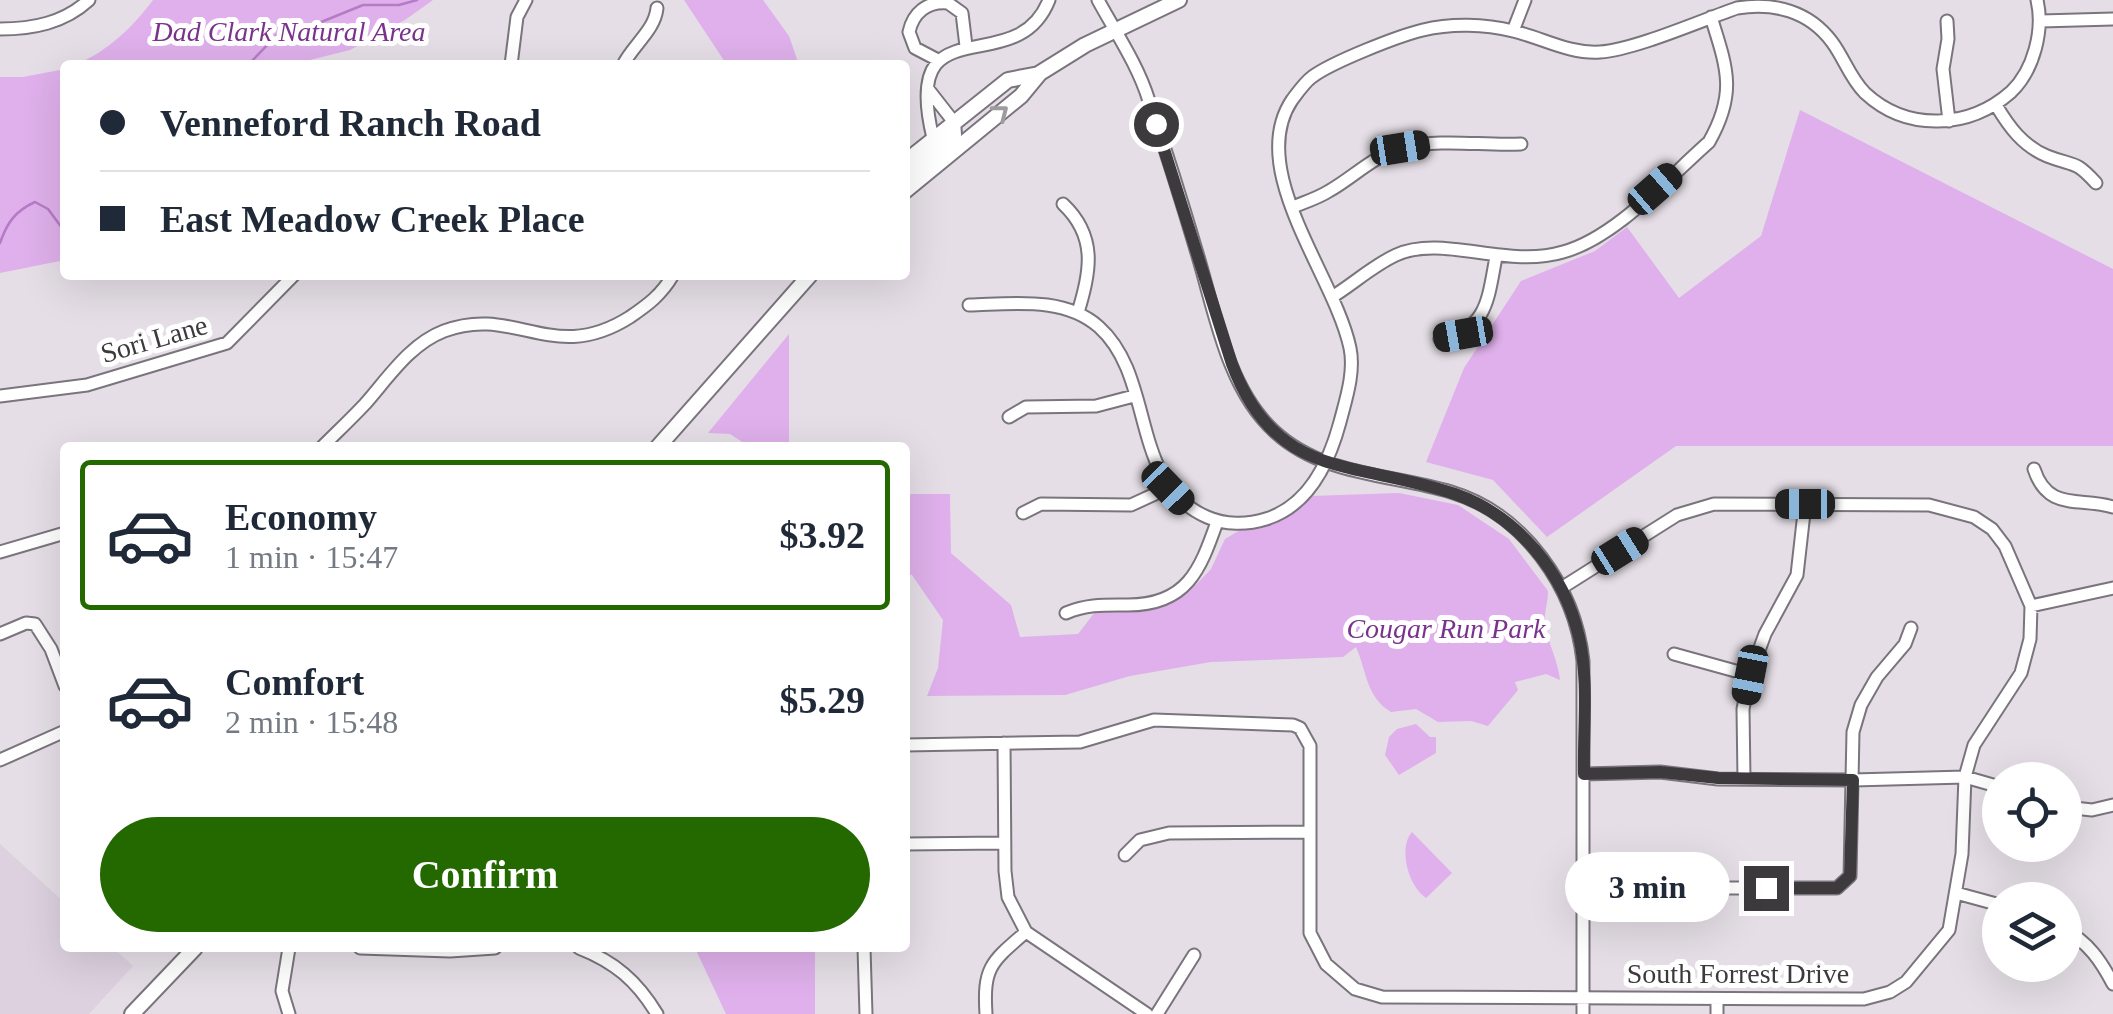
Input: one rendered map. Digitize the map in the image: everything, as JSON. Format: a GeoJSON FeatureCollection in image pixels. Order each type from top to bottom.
{"type":"FeatureCollection","features":[{"type":"Feature","properties":{"kind":"main road"},"geometry":{"type":"LineString","coordinates":[[910,187],[1021,96],[1040,74],[1115,30],[1180,0]]}},
{"type":"Feature","properties":{"kind":"main road"},"geometry":{"type":"LineString","coordinates":[[910,158],[1008,80],[1040,74]]}},
{"type":"Feature","properties":{"kind":"main road"},"geometry":{"type":"LineString","coordinates":[[910,173],[954,135],[953,121]]}},
{"type":"Feature","properties":{"kind":"main road"},"geometry":{"type":"LineString","coordinates":[[662,442],[806,280]]}},
{"type":"Feature","properties":{"kind":"main road"},"geometry":{"type":"LineString","coordinates":[[132,1014],[190,952]]}},
{"type":"Feature","properties":{"kind":"street"},"geometry":{"type":"LineString","coordinates":[[0,29],[34,28],[60,19],[89,0]]}},
{"type":"Feature","properties":{"kind":"street"},"geometry":{"type":"LineString","coordinates":[[512,60],[517,17],[526,0]]}},
{"type":"Feature","properties":{"kind":"street"},"geometry":{"type":"LineString","coordinates":[[933,138],[925,98],[928,76],[936,60],[954,48],[1020,35],[1043,16],[1050,0]]}},
{"type":"Feature","properties":{"kind":"street"},"geometry":{"type":"LineString","coordinates":[[1098,0],[1148,96],[1242,391],[1279,436],[1327,463],[1450,492],[1478,504],[1529,543],[1562,587],[1581,642],[1583,1014]]}},
{"type":"Feature","properties":{"kind":"street"},"geometry":{"type":"LineString","coordinates":[[1513,30],[1525,0]]}},
{"type":"Feature","properties":{"kind":"street"},"geometry":{"type":"LineString","coordinates":[[968,305],[1045,304],[1078,312],[1114,343],[1123,360],[1155,463],[1168,488],[1189,510],[1216,522],[1250,524],[1284,514],[1327,463],[1352,370],[1350,348],[1332,297],[1278,168],[1280,134],[1290,103],[1309,78],[1423,30],[1476,25],[1513,30],[1570,50],[1598,52],[1757,4],[1797,13],[1832,42],[1863,90],[1884,108],[1921,121],[1949,121],[1996,105],[2015,87],[2027,69],[2041,21],[2037,0]]}},
{"type":"Feature","properties":{"kind":"street"},"geometry":{"type":"LineString","coordinates":[[936,60],[915,48],[908,32],[916,14],[930,5],[948,3],[962,13],[966,46]]}},
{"type":"Feature","properties":{"kind":"street"},"geometry":{"type":"LineString","coordinates":[[626,60],[634,44],[654,21],[657,8]]}},
{"type":"Feature","properties":{"kind":"street"},"geometry":{"type":"LineString","coordinates":[[1332,297],[1398,254],[1448,248],[1496,257],[1549,256],[1599,236],[1708,142],[1726,108],[1726,66],[1710,17]]}},
{"type":"Feature","properties":{"kind":"street"},"geometry":{"type":"LineString","coordinates":[[2041,21],[2113,19]]}},
{"type":"Feature","properties":{"kind":"street"},"geometry":{"type":"LineString","coordinates":[[1947,21],[1942,69],[1949,121]]}},
{"type":"Feature","properties":{"kind":"street"},"geometry":{"type":"LineString","coordinates":[[928,89],[953,121]]}},
{"type":"Feature","properties":{"kind":"street"},"geometry":{"type":"LineString","coordinates":[[1996,105],[2010,128],[2027,145],[2046,156],[2079,165],[2096,184]]}},
{"type":"Feature","properties":{"kind":"street"},"geometry":{"type":"LineString","coordinates":[[1293,207],[1328,192],[1370,162],[1400,148],[1452,140],[1520,144]]}},
{"type":"Feature","properties":{"kind":"street"},"geometry":{"type":"LineString","coordinates":[[1063,204],[1080,220],[1089,254],[1078,312]]}},
{"type":"Feature","properties":{"kind":"street"},"geometry":{"type":"LineString","coordinates":[[1440,338],[1463,334],[1480,318],[1496,257]]}},
{"type":"Feature","properties":{"kind":"street","name":"Sori Lane"},"geometry":{"type":"LineString","coordinates":[[0,396],[87,385],[227,344],[289,280]]}},
{"type":"Feature","properties":{"kind":"street"},"geometry":{"type":"LineString","coordinates":[[327,442],[415,348],[440,332],[471,323],[508,326],[563,339],[606,332],[659,298],[670,280]]}},
{"type":"Feature","properties":{"kind":"street"},"geometry":{"type":"LineString","coordinates":[[1009,416],[1026,406],[1096,406],[1134,396]]}},
{"type":"Feature","properties":{"kind":"street"},"geometry":{"type":"LineString","coordinates":[[2034,469],[2040,485],[2057,498],[2113,507]]}},
{"type":"Feature","properties":{"kind":"street"},"geometry":{"type":"LineString","coordinates":[[1023,513],[1041,504],[1131,505],[1168,488]]}},
{"type":"Feature","properties":{"kind":"street","name":"South Forrest Drive"},"geometry":{"type":"LineString","coordinates":[[910,745],[1080,742],[1154,720],[1300,728],[1310,746],[1310,933],[1326,964],[1355,989],[1382,997],[1864,999],[1890,992],[1918,970],[1949,930],[1962,854],[1965,776],[1974,745],[2021,673],[2030,639],[2030,606],[2005,546],[1992,529],[1974,517],[1929,505],[1714,504],[1677,515],[1562,587]]}},
{"type":"Feature","properties":{"kind":"street"},"geometry":{"type":"LineString","coordinates":[[1744,778],[1743,708],[1750,675],[1765,634],[1797,574],[1805,504]]}},
{"type":"Feature","properties":{"kind":"street"},"geometry":{"type":"LineString","coordinates":[[1066,613],[1084,605],[1141,605],[1172,595],[1188,584],[1202,566],[1216,522]]}},
{"type":"Feature","properties":{"kind":"street"},"geometry":{"type":"LineString","coordinates":[[0,552],[60,534]]}},
{"type":"Feature","properties":{"kind":"street"},"geometry":{"type":"LineString","coordinates":[[2030,606],[2113,588]]}},
{"type":"Feature","properties":{"kind":"street"},"geometry":{"type":"LineString","coordinates":[[0,634],[26,623],[35,624],[60,673]]}},
{"type":"Feature","properties":{"kind":"street"},"geometry":{"type":"LineString","coordinates":[[1660,888],[1837,888],[1850,876],[1853,732],[1861,705],[1877,677],[1905,644],[1911,628]]}},
{"type":"Feature","properties":{"kind":"street"},"geometry":{"type":"LineString","coordinates":[[1674,654],[1750,675]]}},
{"type":"Feature","properties":{"kind":"street"},"geometry":{"type":"LineString","coordinates":[[0,760],[60,732]]}},
{"type":"Feature","properties":{"kind":"street"},"geometry":{"type":"LineString","coordinates":[[1004,743],[1002,843],[1008,897],[1026,932],[1146,1014]]}},
{"type":"Feature","properties":{"kind":"street"},"geometry":{"type":"LineString","coordinates":[[1584,774],[1660,772],[1853,780],[1965,776],[1982,781]]}},
{"type":"Feature","properties":{"kind":"street"},"geometry":{"type":"LineString","coordinates":[[2082,809],[2113,805]]}},
{"type":"Feature","properties":{"kind":"street"},"geometry":{"type":"LineString","coordinates":[[1125,856],[1140,840],[1169,833],[1310,832]]}},
{"type":"Feature","properties":{"kind":"street"},"geometry":{"type":"LineString","coordinates":[[910,844],[1002,843]]}},
{"type":"Feature","properties":{"kind":"street"},"geometry":{"type":"LineString","coordinates":[[1956,893],[1982,900]]}},
{"type":"Feature","properties":{"kind":"street"},"geometry":{"type":"LineString","coordinates":[[986,1014],[984,982],[998,956],[1026,932]]}},
{"type":"Feature","properties":{"kind":"street"},"geometry":{"type":"LineString","coordinates":[[2082,941],[2097,956],[2113,984]]}},
{"type":"Feature","properties":{"kind":"street"},"geometry":{"type":"LineString","coordinates":[[288,952],[282,991],[289,1014]]}},
{"type":"Feature","properties":{"kind":"street"},"geometry":{"type":"LineString","coordinates":[[588,952],[618,967],[634,981],[657,1014]]}},
{"type":"Feature","properties":{"kind":"street"},"geometry":{"type":"LineString","coordinates":[[864,952],[866,1014]]}},
{"type":"Feature","properties":{"kind":"street"},"geometry":{"type":"LineString","coordinates":[[1157,1014],[1194,954]]}},
{"type":"Feature","properties":{"kind":"street"},"geometry":{"type":"LineString","coordinates":[[1717,998],[1717,1014]]}},
{"type":"Feature","properties":{"kind":"shaded area"},"geometry":{"type":"Polygon","coordinates":[[[0,844],[60,898],[60,952],[117,952],[133,966],[89,1014],[0,1014],[0,844]]]}},
{"type":"Feature","properties":{"kind":"green space","name":"Dad Clark Natural Area"},"geometry":{"type":"Polygon","coordinates":[[[153,0],[433,0],[350,50],[310,60],[85,60],[137,20],[153,0]]]}},
{"type":"Feature","properties":{"kind":"green space"},"geometry":{"type":"Polygon","coordinates":[[[684,0],[763,0],[789,36],[797,60],[724,60],[684,0]]]}},
{"type":"Feature","properties":{"kind":"green space"},"geometry":{"type":"Polygon","coordinates":[[[60,70],[60,261],[0,273],[0,77],[60,70]]]}},
{"type":"Feature","properties":{"kind":"green space"},"geometry":{"type":"Polygon","coordinates":[[[1800,110],[2113,269],[2113,446],[1676,446],[1547,537],[1493,480],[1426,462],[1464,368],[1521,281],[1595,251],[1627,227],[1679,298],[1761,236],[1800,110]]]}},
{"type":"Feature","properties":{"kind":"green space"},"geometry":{"type":"Polygon","coordinates":[[[789,334],[789,442],[742,442],[730,434],[708,433],[789,334]]]}},
{"type":"Feature","properties":{"kind":"green space","name":"Cougar Run Park"},"geometry":{"type":"Polygon","coordinates":[[[1399,493],[1458,505],[1509,539],[1548,591],[1545,624],[1560,680],[1546,674],[1515,682],[1518,690],[1488,726],[1471,721],[1438,722],[1416,709],[1391,712],[1372,691],[1356,647],[1343,657],[1211,662],[1130,676],[1065,695],[927,696],[938,668],[943,620],[910,575],[910,494],[950,494],[951,553],[1011,605],[1020,637],[1078,634],[1095,612],[1145,611],[1187,594],[1211,569],[1225,539],[1250,524],[1284,513],[1311,496],[1399,493]]]}},
{"type":"Feature","properties":{"kind":"green space"},"geometry":{"type":"Polygon","coordinates":[[[1416,724],[1430,737],[1436,737],[1436,753],[1399,775],[1385,755],[1389,737],[1397,729],[1416,724]]]}},
{"type":"Feature","properties":{"kind":"green space"},"geometry":{"type":"Polygon","coordinates":[[[1412,832],[1452,873],[1426,898],[1414,885],[1407,866],[1406,847],[1412,832]]]}},
{"type":"Feature","properties":{"kind":"green space"},"geometry":{"type":"Polygon","coordinates":[[[697,952],[815,952],[815,1014],[726,1014],[697,952]]]}},
{"type":"Feature","properties":{"kind":"waterway"},"geometry":{"type":"LineString","coordinates":[[253,60],[277,35],[304,29],[363,5],[399,5],[417,0]]}},
{"type":"Feature","properties":{"kind":"waterway"},"geometry":{"type":"LineString","coordinates":[[0,243],[13,218],[35,202],[48,209],[60,225]]}},
{"type":"Feature","properties":{"kind":"route"},"geometry":{"type":"LineString","coordinates":[[1156,124],[1232,364],[1242,391],[1266,424],[1294,447],[1327,463],[1450,492],[1478,504],[1518,532],[1551,569],[1562,587],[1581,642],[1584,774],[1660,772],[1718,778],[1853,780],[1850,876],[1837,888],[1766,888]]}}]}
